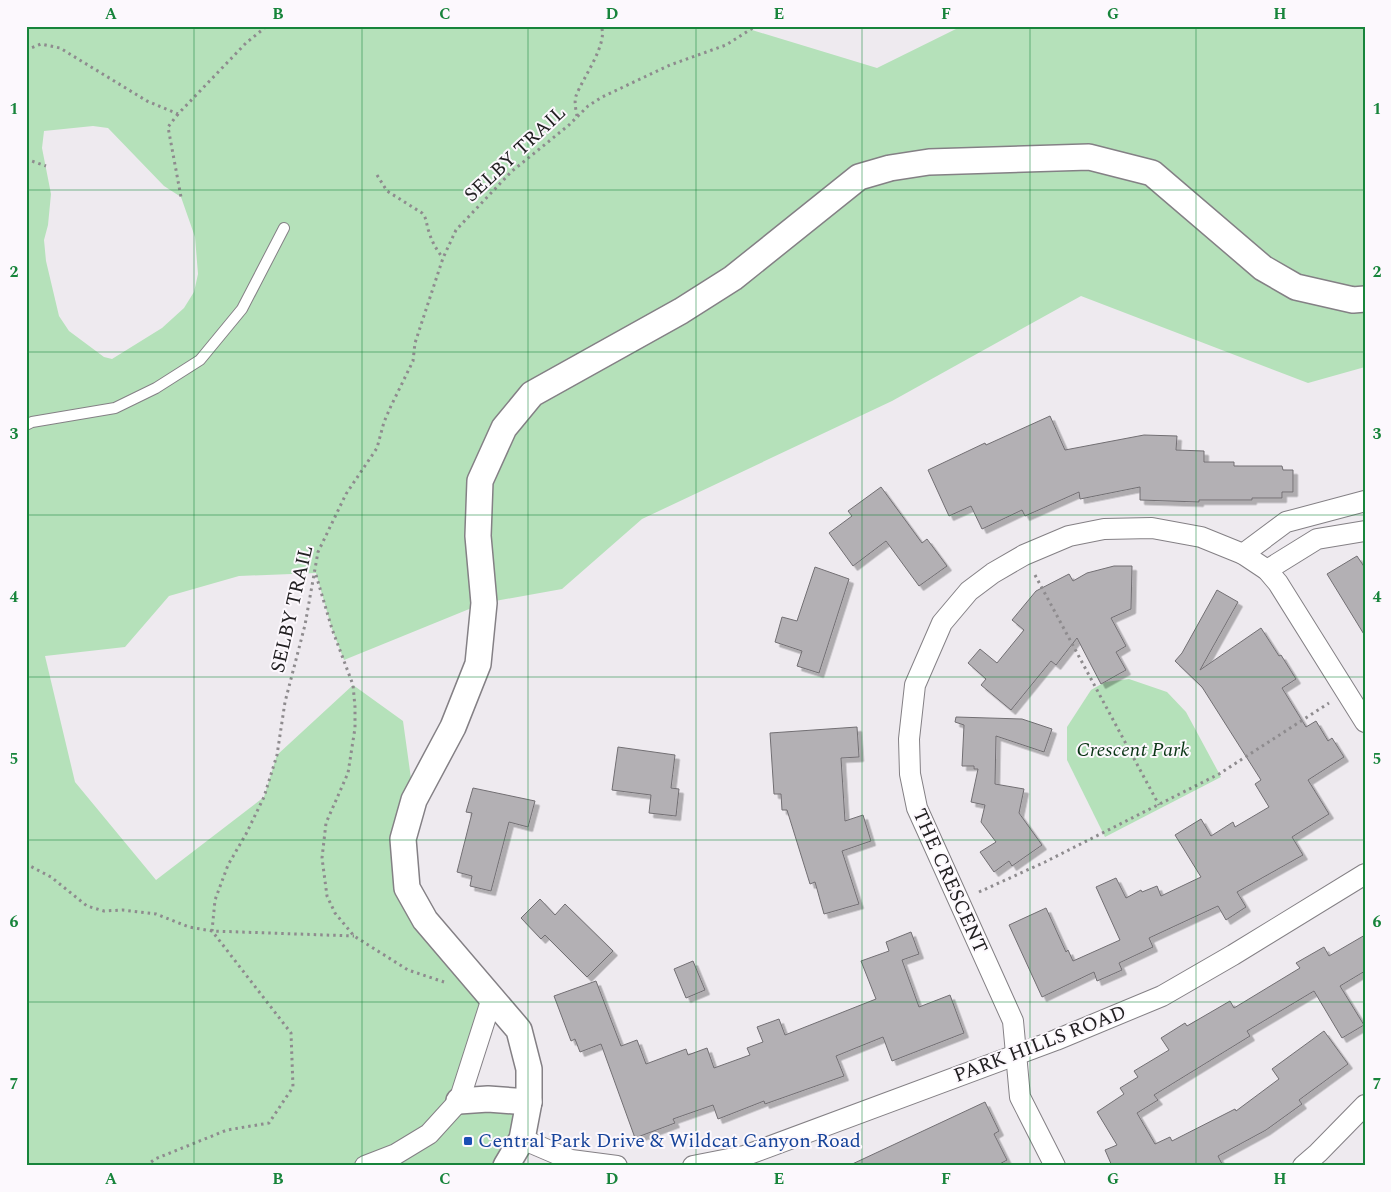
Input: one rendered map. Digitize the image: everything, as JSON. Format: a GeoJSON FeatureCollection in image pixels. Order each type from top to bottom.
{"type":"FeatureCollection","features":[{"type":"Feature","properties":{"kind":"street"},"geometry":{"type":"LineString","coordinates":[[506,1166],[522,1139],[529,1102],[529,1069],[520,1030],[425,920],[407,888],[403,840],[414,800],[453,727],[478,664],[484,603],[478,536],[480,480],[504,428],[532,394],[682,311],[733,278],[859,177],[890,168],[929,162],[1089,157],[1152,173],[1263,268],[1296,287],[1354,300],[1365,299]]}},
{"type":"Feature","properties":{"kind":"street"},"geometry":{"type":"LineString","coordinates":[[1243,554],[1286,522],[1365,501]]}},
{"type":"Feature","properties":{"kind":"street","name":"THE CRESCENT"},"geometry":{"type":"LineString","coordinates":[[1055,1166],[1020,1096],[1013,1021],[917,808],[910,774],[909,739],[915,686],[942,623],[968,591],[993,573],[1024,554],[1069,536],[1104,529],[1152,528],[1201,537],[1243,554],[1266,570],[1278,583],[1365,722]]}},
{"type":"Feature","properties":{"kind":"street"},"geometry":{"type":"LineString","coordinates":[[1266,570],[1317,539],[1365,530]]}},
{"type":"Feature","properties":{"kind":"street","name":"PARK HILLS ROAD"},"geometry":{"type":"LineString","coordinates":[[693,1166],[744,1156],[1056,1040],[1162,996],[1365,874]]}},
{"type":"Feature","properties":{"kind":"street"},"geometry":{"type":"LineString","coordinates":[[365,1166],[396,1154],[429,1134],[459,1101],[492,998]]}},
{"type":"Feature","properties":{"kind":"street"},"geometry":{"type":"LineString","coordinates":[[459,1101],[488,1099],[529,1102]]}},
{"type":"Feature","properties":{"kind":"street"},"geometry":{"type":"LineString","coordinates":[[1303,1166],[1365,1105]]}},
{"type":"Feature","properties":{"kind":"street"},"geometry":{"type":"LineString","coordinates":[[522,1139],[571,1160],[617,1166]]}},
{"type":"Feature","properties":{"kind":"lane"},"geometry":{"type":"LineString","coordinates":[[26,425],[115,408],[156,388],[200,360],[242,309],[284,228]]}},
{"type":"Feature","properties":{"kind":"path"},"geometry":{"type":"LineString","coordinates":[[181,197],[168,126],[246,43],[267,26]]}},
{"type":"Feature","properties":{"kind":"path"},"geometry":{"type":"LineString","coordinates":[[577,116],[575,98],[601,43],[603,31],[601,26]]}},
{"type":"Feature","properties":{"kind":"path","name":"SELBY TRAIL"},"geometry":{"type":"LineString","coordinates":[[212,931],[215,900],[228,865],[264,797],[277,755],[285,702],[305,624],[316,572],[318,552],[346,494],[377,448],[391,406],[413,361],[416,343],[443,258],[456,230],[512,172],[602,97],[670,65],[726,45],[756,26]]}},
{"type":"Feature","properties":{"kind":"path"},"geometry":{"type":"LineString","coordinates":[[26,50],[41,44],[60,48],[147,101],[178,114]]}},
{"type":"Feature","properties":{"kind":"path"},"geometry":{"type":"LineString","coordinates":[[26,159],[46,166]]}},
{"type":"Feature","properties":{"kind":"path"},"geometry":{"type":"LineString","coordinates":[[377,176],[387,191],[422,212],[426,217],[434,248],[443,258]]}},
{"type":"Feature","properties":{"kind":"path"},"geometry":{"type":"LineString","coordinates":[[1024,554],[1159,805]]}},
{"type":"Feature","properties":{"kind":"path"},"geometry":{"type":"LineString","coordinates":[[316,572],[332,629],[353,685],[355,728],[348,773],[326,823],[322,858],[327,896],[335,913],[354,936],[408,970],[446,983]]}},
{"type":"Feature","properties":{"kind":"path"},"geometry":{"type":"LineString","coordinates":[[958,902],[1045,862],[1219,774],[1346,692]]}},
{"type":"Feature","properties":{"kind":"path"},"geometry":{"type":"LineString","coordinates":[[26,863],[51,877],[87,906],[104,911],[123,910],[156,914],[189,927],[212,931],[354,936]]}},
{"type":"Feature","properties":{"kind":"path"},"geometry":{"type":"LineString","coordinates":[[146,1166],[155,1159],[227,1130],[269,1123],[292,1087],[291,1033],[212,931]]}},
{"type":"Feature","properties":{"kind":"green space"},"geometry":{"type":"Polygon","coordinates":[[[26,26],[751,26],[752,30],[877,68],[962,26],[1365,26],[1365,367],[1308,383],[1081,296],[892,401],[642,519],[562,589],[484,603],[344,660],[332,629],[316,573],[239,576],[169,596],[125,647],[45,656],[75,782],[156,880],[264,797],[277,755],[353,685],[403,721],[414,800],[407,888],[492,998],[459,1100],[529,1102],[506,1166],[26,1166],[26,26]],[[93,126],[44,131],[42,148],[51,194],[48,225],[44,240],[46,261],[59,316],[69,331],[104,357],[112,359],[162,328],[184,308],[194,292],[198,274],[195,237],[181,197],[164,186],[108,128],[93,126]]]}},
{"type":"Feature","properties":{"kind":"green space","name":"Crescent Park"},"geometry":{"type":"Polygon","coordinates":[[[1129,679],[1167,692],[1186,712],[1221,777],[1105,837],[1067,760],[1067,727],[1091,690],[1105,682],[1129,679]]]}},
{"type":"Feature","properties":{"kind":"building"},"geometry":{"type":"Polygon","coordinates":[[[1050,416],[1065,450],[1144,435],[1177,436],[1176,450],[1204,451],[1204,462],[1234,462],[1234,466],[1282,466],[1283,470],[1293,470],[1293,492],[1282,492],[1282,498],[1199,500],[1199,502],[1140,500],[1140,487],[1080,499],[1079,492],[1025,516],[1022,510],[982,529],[971,506],[949,516],[928,470],[985,443],[986,445],[1050,416]]]}},
{"type":"Feature","properties":{"kind":"building"},"geometry":{"type":"Polygon","coordinates":[[[881,487],[922,543],[927,539],[947,566],[919,586],[886,541],[853,566],[829,533],[852,516],[848,511],[881,487]]]}},
{"type":"Feature","properties":{"kind":"building"},"geometry":{"type":"Polygon","coordinates":[[[1357,556],[1365,568],[1365,636],[1327,574],[1357,556]]]}},
{"type":"Feature","properties":{"kind":"building"},"geometry":{"type":"Polygon","coordinates":[[[1114,566],[1132,566],[1131,609],[1111,618],[1126,646],[1116,652],[1126,670],[1101,684],[1077,638],[1056,665],[1051,661],[1011,710],[981,685],[986,679],[968,663],[980,649],[997,663],[1024,630],[1012,620],[1036,591],[1069,574],[1073,581],[1087,573],[1114,566]]]}},
{"type":"Feature","properties":{"kind":"building"},"geometry":{"type":"Polygon","coordinates":[[[815,567],[849,579],[819,673],[797,666],[802,651],[775,642],[782,617],[797,621],[815,567]]]}},
{"type":"Feature","properties":{"kind":"building"},"geometry":{"type":"Polygon","coordinates":[[[1217,590],[1238,602],[1200,670],[1261,628],[1296,679],[1282,688],[1306,727],[1316,721],[1328,741],[1332,738],[1344,757],[1308,780],[1329,814],[1292,837],[1303,855],[1237,892],[1246,907],[1226,920],[1218,906],[1149,938],[1153,947],[1119,963],[1122,970],[1097,981],[1094,972],[1042,997],[1009,925],[1046,908],[1066,952],[1068,950],[1073,961],[1120,940],[1096,887],[1116,878],[1126,898],[1141,890],[1142,892],[1157,886],[1161,896],[1201,877],[1175,835],[1201,819],[1211,836],[1233,822],[1235,827],[1269,807],[1255,784],[1261,780],[1202,687],[1175,661],[1182,653],[1217,590]]]}},
{"type":"Feature","properties":{"kind":"building"},"geometry":{"type":"Polygon","coordinates":[[[956,717],[1022,719],[1052,729],[1044,752],[996,736],[995,784],[1024,789],[1019,813],[1042,845],[1012,866],[1009,861],[994,872],[980,852],[996,842],[981,822],[985,805],[971,802],[978,769],[974,769],[974,766],[962,766],[964,725],[955,722],[956,717]]]}},
{"type":"Feature","properties":{"kind":"building"},"geometry":{"type":"Polygon","coordinates":[[[857,727],[859,757],[841,758],[845,821],[863,815],[871,841],[842,851],[859,904],[824,914],[815,882],[810,884],[787,810],[782,810],[781,794],[774,794],[770,733],[857,727]]]}},
{"type":"Feature","properties":{"kind":"building"},"geometry":{"type":"Polygon","coordinates":[[[618,747],[675,755],[671,788],[679,789],[676,816],[649,813],[651,795],[612,790],[618,747]]]}},
{"type":"Feature","properties":{"kind":"building"},"geometry":{"type":"Polygon","coordinates":[[[473,788],[535,801],[528,827],[509,822],[491,891],[470,886],[472,876],[457,872],[472,813],[466,812],[473,788]]]}},
{"type":"Feature","properties":{"kind":"building"},"geometry":{"type":"Polygon","coordinates":[[[540,899],[555,915],[565,904],[613,951],[587,977],[545,935],[541,939],[521,918],[540,899]]]}},
{"type":"Feature","properties":{"kind":"building"},"geometry":{"type":"Polygon","coordinates":[[[911,932],[919,954],[902,960],[919,1007],[950,995],[964,1033],[892,1061],[883,1037],[836,1056],[844,1076],[765,1104],[764,1101],[718,1119],[713,1105],[673,1119],[675,1123],[635,1138],[601,1044],[580,1052],[575,1039],[571,1041],[554,996],[596,981],[621,1046],[637,1040],[646,1064],[686,1049],[688,1055],[707,1048],[714,1068],[750,1055],[747,1048],[763,1042],[757,1027],[779,1019],[785,1035],[876,999],[861,961],[889,951],[886,942],[911,932]]]}},
{"type":"Feature","properties":{"kind":"building"},"geometry":{"type":"Polygon","coordinates":[[[1365,935],[1365,971],[1340,986],[1364,1025],[1342,1038],[1314,991],[1247,1031],[1250,1036],[1154,1095],[1158,1100],[1137,1113],[1155,1144],[1170,1137],[1172,1141],[1235,1109],[1236,1111],[1279,1079],[1272,1069],[1324,1031],[1348,1064],[1299,1100],[1302,1104],[1266,1130],[1218,1156],[1223,1166],[1112,1166],[1105,1150],[1117,1145],[1097,1112],[1124,1094],[1120,1088],[1138,1077],[1134,1071],[1169,1050],[1161,1038],[1185,1023],[1187,1026],[1230,1001],[1234,1008],[1300,968],[1296,963],[1324,947],[1329,956],[1365,935]]]}},
{"type":"Feature","properties":{"kind":"building"},"geometry":{"type":"Polygon","coordinates":[[[693,961],[705,990],[686,998],[674,969],[693,961]]]}},
{"type":"Feature","properties":{"kind":"building"},"geometry":{"type":"Polygon","coordinates":[[[985,1102],[999,1131],[994,1134],[1007,1160],[996,1166],[848,1166],[985,1102]]]}},
{"type":"Feature","properties":{"kind":"place","name":"Central Park Drive & Wildcat Canyon Road"},"geometry":{"type":"Point","coordinates":[468,1141]}}]}
